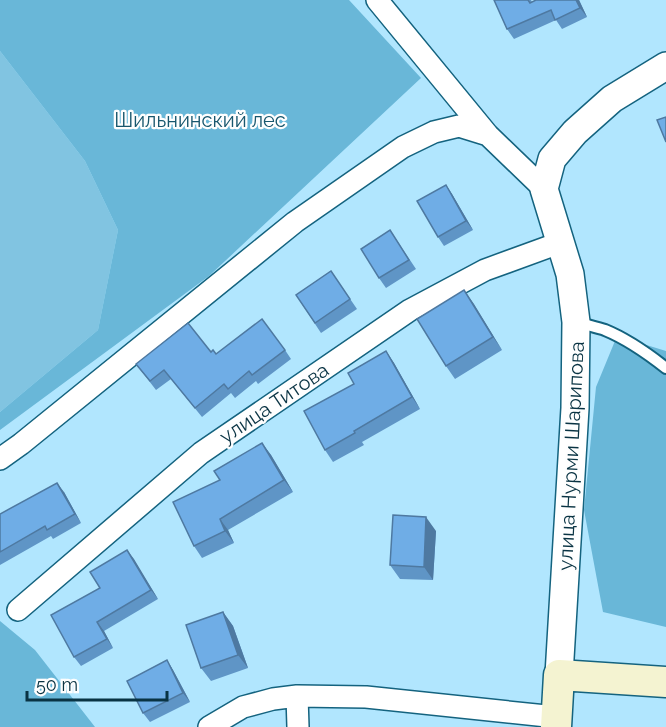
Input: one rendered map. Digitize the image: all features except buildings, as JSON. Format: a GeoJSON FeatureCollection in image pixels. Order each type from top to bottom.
{"type":"FeatureCollection","features":[{"type":"Feature","properties":{"kind":"main road"},"geometry":{"type":"LineString","coordinates":[[559,675],[666,682]]}},
{"type":"Feature","properties":{"kind":"main road","name":"улица Нурми Шарипова"},"geometry":{"type":"LineString","coordinates":[[556,722],[559,675]]}},
{"type":"Feature","properties":{"kind":"street"},"geometry":{"type":"LineString","coordinates":[[377,0],[488,135],[544,189],[552,159],[574,132],[612,99],[666,66]]}},
{"type":"Feature","properties":{"kind":"street"},"geometry":{"type":"LineString","coordinates":[[0,459],[295,222],[403,147],[434,132],[459,126],[488,135]]}},
{"type":"Feature","properties":{"kind":"street","name":"улица Нурми Шарипова"},"geometry":{"type":"LineString","coordinates":[[544,189],[570,274],[576,322],[575,408],[559,675]]}},
{"type":"Feature","properties":{"kind":"street","name":"улица Титова"},"geometry":{"type":"LineString","coordinates":[[18,610],[201,453],[401,316],[485,270],[559,243]]}},
{"type":"Feature","properties":{"kind":"street"},"geometry":{"type":"LineString","coordinates":[[209,727],[243,707],[273,699],[297,696],[366,697],[556,722]]}},
{"type":"Feature","properties":{"kind":"street"},"geometry":{"type":"LineString","coordinates":[[297,696],[297,727]]}},
{"type":"Feature","properties":{"kind":"lane"},"geometry":{"type":"LineString","coordinates":[[576,322],[604,330],[624,339],[666,368]]}},
{"type":"Feature","properties":{"kind":"shaded area"},"geometry":{"type":"Polygon","coordinates":[[[0,51],[85,161],[118,230],[98,330],[0,412],[0,51]]]}},
{"type":"Feature","properties":{"kind":"green space","name":"Шильнинский лес"},"geometry":{"type":"Polygon","coordinates":[[[0,0],[349,0],[421,78],[209,276],[0,430],[0,412],[98,330],[118,230],[85,161],[0,51],[0,0]]]}},
{"type":"Feature","properties":{"kind":"green space"},"geometry":{"type":"Polygon","coordinates":[[[617,336],[666,351],[666,627],[603,612],[584,510],[596,387],[617,336]]]}},
{"type":"Feature","properties":{"kind":"green space"},"geometry":{"type":"Polygon","coordinates":[[[0,621],[35,650],[95,727],[0,727],[0,621]]]}}]}
